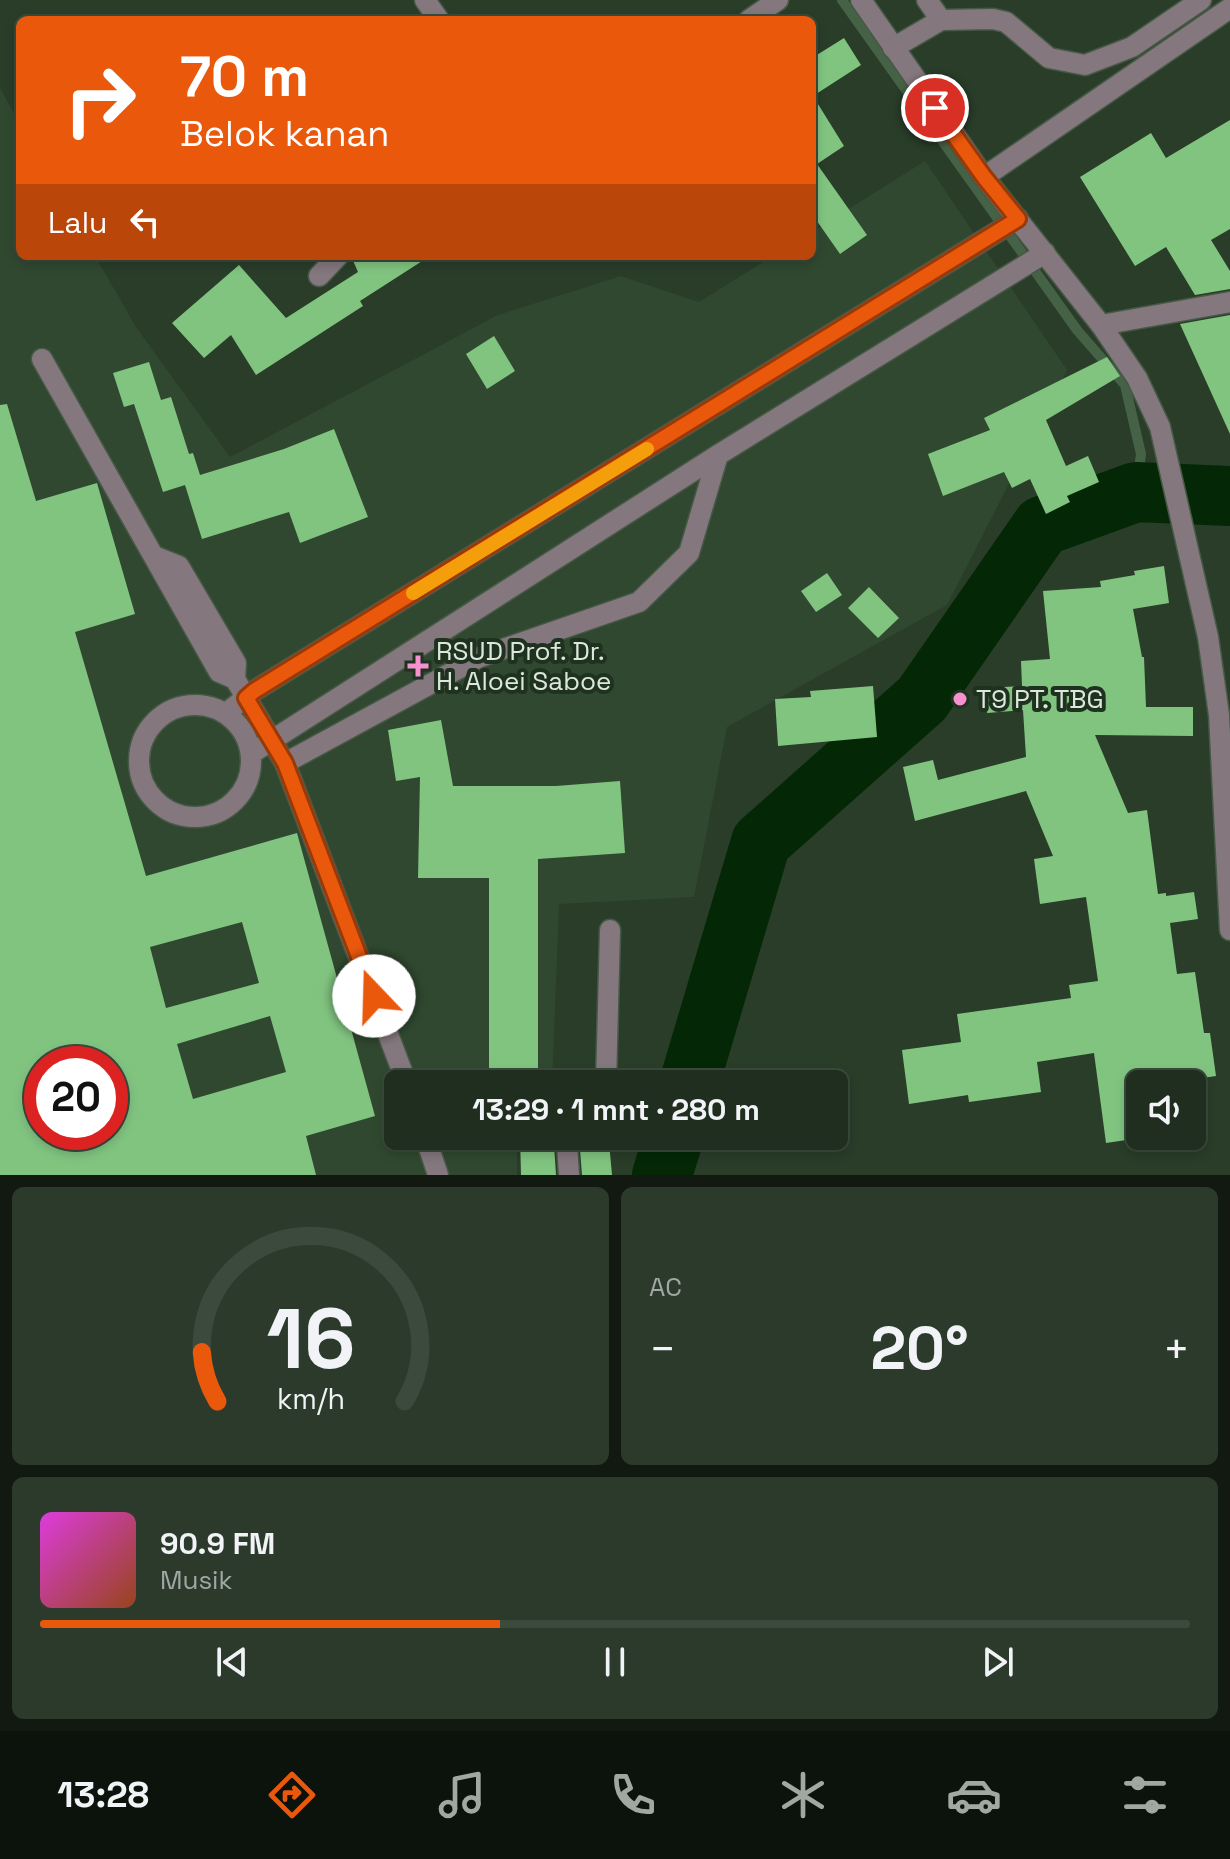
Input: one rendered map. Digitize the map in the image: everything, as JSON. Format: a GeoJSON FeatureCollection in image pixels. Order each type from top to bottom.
{"type":"FeatureCollection","features":[{"type":"Feature","properties":{"kind":"street"},"geometry":{"type":"LineString","coordinates":[[755,16],[778,0]]}},
{"type":"Feature","properties":{"kind":"street"},"geometry":{"type":"LineString","coordinates":[[861,0],[984,177],[1101,325],[1137,378],[1160,427],[1208,637],[1219,715],[1230,930]]}},
{"type":"Feature","properties":{"kind":"street"},"geometry":{"type":"LineString","coordinates":[[927,0],[941,20]]}},
{"type":"Feature","properties":{"kind":"street"},"geometry":{"type":"LineString","coordinates":[[893,48],[941,20],[993,19],[1006,22],[1049,58],[1085,65],[1132,47],[1201,0]]}},
{"type":"Feature","properties":{"kind":"street"},"geometry":{"type":"LineString","coordinates":[[984,177],[1230,8]]}},
{"type":"Feature","properties":{"kind":"street"},"geometry":{"type":"LineString","coordinates":[[226,713],[254,691],[1018,219]]}},
{"type":"Feature","properties":{"kind":"street"},"geometry":{"type":"LineString","coordinates":[[252,753],[718,455],[1045,253]]}},
{"type":"Feature","properties":{"kind":"street"},"geometry":{"type":"LineString","coordinates":[[319,276],[334,260]]}},
{"type":"Feature","properties":{"kind":"street"},"geometry":{"type":"LineString","coordinates":[[1101,325],[1230,302]]}},
{"type":"Feature","properties":{"kind":"street"},"geometry":{"type":"LineString","coordinates":[[42,359],[154,556],[179,566],[236,663],[235,679],[285,763],[402,1070]]}},
{"type":"Feature","properties":{"kind":"street"},"geometry":{"type":"LineString","coordinates":[[285,763],[480,657],[639,602],[689,553],[718,455]]}},
{"type":"Feature","properties":{"kind":"street"},"geometry":{"type":"LineString","coordinates":[[196,703],[226,713],[243,731],[252,753],[252,769],[238,798],[211,815],[179,815],[164,809],[143,784],[139,769],[144,737],[165,713],[179,706],[196,703]]}},
{"type":"Feature","properties":{"kind":"street"},"geometry":{"type":"LineString","coordinates":[[606,1070],[610,930]]}},
{"type":"Feature","properties":{"kind":"street"},"geometry":{"type":"LineString","coordinates":[[430,1150],[438,1175]]}},
{"type":"Feature","properties":{"kind":"street"},"geometry":{"type":"LineString","coordinates":[[567,1150],[569,1175]]}},
{"type":"Feature","properties":{"kind":"shaded area","name":"RSUD Prof. Dr. H. Aloei Saboe"},"geometry":{"type":"Polygon","coordinates":[[[0,88],[16,117],[16,260],[97,260],[136,327],[230,457],[498,315],[621,276],[699,302],[767,260],[816,260],[816,229],[925,161],[1067,370],[947,605],[727,727],[694,897],[559,904],[553,1070],[384,1070],[384,1150],[517,1150],[517,1175],[0,1175],[0,88]]]}},
{"type":"Feature","properties":{"kind":"building"},"geometry":{"type":"Polygon","coordinates":[[[844,38],[861,65],[816,94],[816,56],[844,38]]]}},
{"type":"Feature","properties":{"kind":"building"},"geometry":{"type":"Polygon","coordinates":[[[816,101],[844,146],[817,164],[867,235],[840,254],[816,220],[816,101]]]}},
{"type":"Feature","properties":{"kind":"building"},"geometry":{"type":"Polygon","coordinates":[[[1230,120],[1230,229],[1211,240],[1230,271],[1230,289],[1195,295],[1166,247],[1135,266],[1080,177],[1151,133],[1166,158],[1230,120]]]}},
{"type":"Feature","properties":{"kind":"building"},"geometry":{"type":"Polygon","coordinates":[[[353,260],[424,260],[360,301],[363,306],[256,375],[231,335],[204,358],[172,323],[239,265],[286,318],[358,272],[353,260]]]}},
{"type":"Feature","properties":{"kind":"building"},"geometry":{"type":"Polygon","coordinates":[[[1230,315],[1230,434],[1180,324],[1230,315]]]}},
{"type":"Feature","properties":{"kind":"building"},"geometry":{"type":"Polygon","coordinates":[[[494,336],[515,371],[487,389],[466,354],[494,336]]]}},
{"type":"Feature","properties":{"kind":"building"},"geometry":{"type":"Polygon","coordinates":[[[1107,357],[1120,376],[1046,420],[1066,466],[1088,456],[1099,482],[1067,496],[1070,502],[1046,514],[1030,479],[1012,488],[1004,472],[943,496],[928,454],[990,430],[984,418],[1107,357]]]}},
{"type":"Feature","properties":{"kind":"building"},"geometry":{"type":"Polygon","coordinates":[[[149,362],[161,400],[171,397],[189,454],[193,453],[200,475],[284,449],[334,429],[368,517],[300,543],[289,512],[202,539],[185,485],[163,492],[134,404],[124,407],[113,373],[149,362]]]}},
{"type":"Feature","properties":{"kind":"building"},"geometry":{"type":"Polygon","coordinates":[[[7,404],[36,501],[97,483],[135,614],[75,632],[146,876],[297,833],[375,1116],[306,1136],[316,1175],[0,1175],[0,405],[7,404]],[[242,922],[150,947],[166,1008],[259,983],[242,922]],[[270,1016],[177,1044],[193,1099],[286,1072],[270,1016]]]}},
{"type":"Feature","properties":{"kind":"building"},"geometry":{"type":"Polygon","coordinates":[[[1164,566],[1169,603],[1133,609],[1144,657],[1146,707],[1193,707],[1193,736],[1095,735],[1128,813],[1147,810],[1158,894],[1166,893],[1166,896],[1194,892],[1198,919],[1170,923],[1177,974],[1195,972],[1204,1033],[1210,1033],[1216,1076],[1206,1077],[1206,1070],[1126,1070],[1126,1140],[1106,1143],[1094,1053],[1037,1062],[1041,1092],[969,1102],[968,1095],[909,1104],[902,1050],[961,1042],[957,1014],[1071,998],[1069,985],[1098,981],[1086,897],[1040,904],[1034,859],[1053,856],[1026,791],[915,821],[903,767],[933,760],[938,780],[1026,757],[1023,710],[987,713],[985,688],[1022,686],[1021,661],[1050,659],[1043,591],[1101,587],[1100,581],[1135,575],[1134,571],[1164,566]]]}},
{"type":"Feature","properties":{"kind":"building"},"geometry":{"type":"Polygon","coordinates":[[[827,573],[842,595],[816,612],[801,591],[827,573]]]}},
{"type":"Feature","properties":{"kind":"building"},"geometry":{"type":"Polygon","coordinates":[[[869,587],[899,618],[878,638],[848,608],[869,587]]]}},
{"type":"Feature","properties":{"kind":"building"},"geometry":{"type":"Polygon","coordinates":[[[873,686],[877,737],[778,746],[775,699],[811,697],[810,691],[873,686]]]}},
{"type":"Feature","properties":{"kind":"building"},"geometry":{"type":"Polygon","coordinates":[[[441,720],[453,786],[556,786],[620,781],[625,853],[538,859],[538,1070],[489,1070],[489,878],[418,878],[420,777],[396,781],[388,730],[441,720]]]}},
{"type":"Feature","properties":{"kind":"building"},"geometry":{"type":"Polygon","coordinates":[[[520,1150],[554,1150],[556,1175],[521,1175],[520,1150]]]}},
{"type":"Feature","properties":{"kind":"building"},"geometry":{"type":"Polygon","coordinates":[[[580,1150],[610,1150],[612,1175],[582,1175],[580,1150]]]}},
{"type":"Feature","properties":{"kind":"waterway"},"geometry":{"type":"LineString","coordinates":[[842,0],[1077,330],[1125,385],[1141,454],[1136,492]]}},
{"type":"Feature","properties":{"kind":"waterway"},"geometry":{"type":"LineString","coordinates":[[693,1070],[761,842],[922,699],[1042,526],[1136,492],[1230,496]]}},
{"type":"Feature","properties":{"kind":"waterway"},"geometry":{"type":"LineString","coordinates":[[662,1175],[670,1150]]}},
{"type":"Feature","properties":{"kind":"slow traffic"},"geometry":{"type":"LineString","coordinates":[[413,593],[647,449]]}},
{"type":"Feature","properties":{"kind":"place","name":"RSUD Prof. Dr. H. Aloei Saboe"},"geometry":{"type":"Point","coordinates":[418,666]}},
{"type":"Feature","properties":{"kind":"place","name":"T9 PT. TBG"},"geometry":{"type":"Point","coordinates":[960,699]}},
{"type":"Feature","properties":{"kind":"route"},"geometry":{"type":"LineString","coordinates":[[374,996],[285,763],[246,698],[1018,219],[935,108]]}}]}
